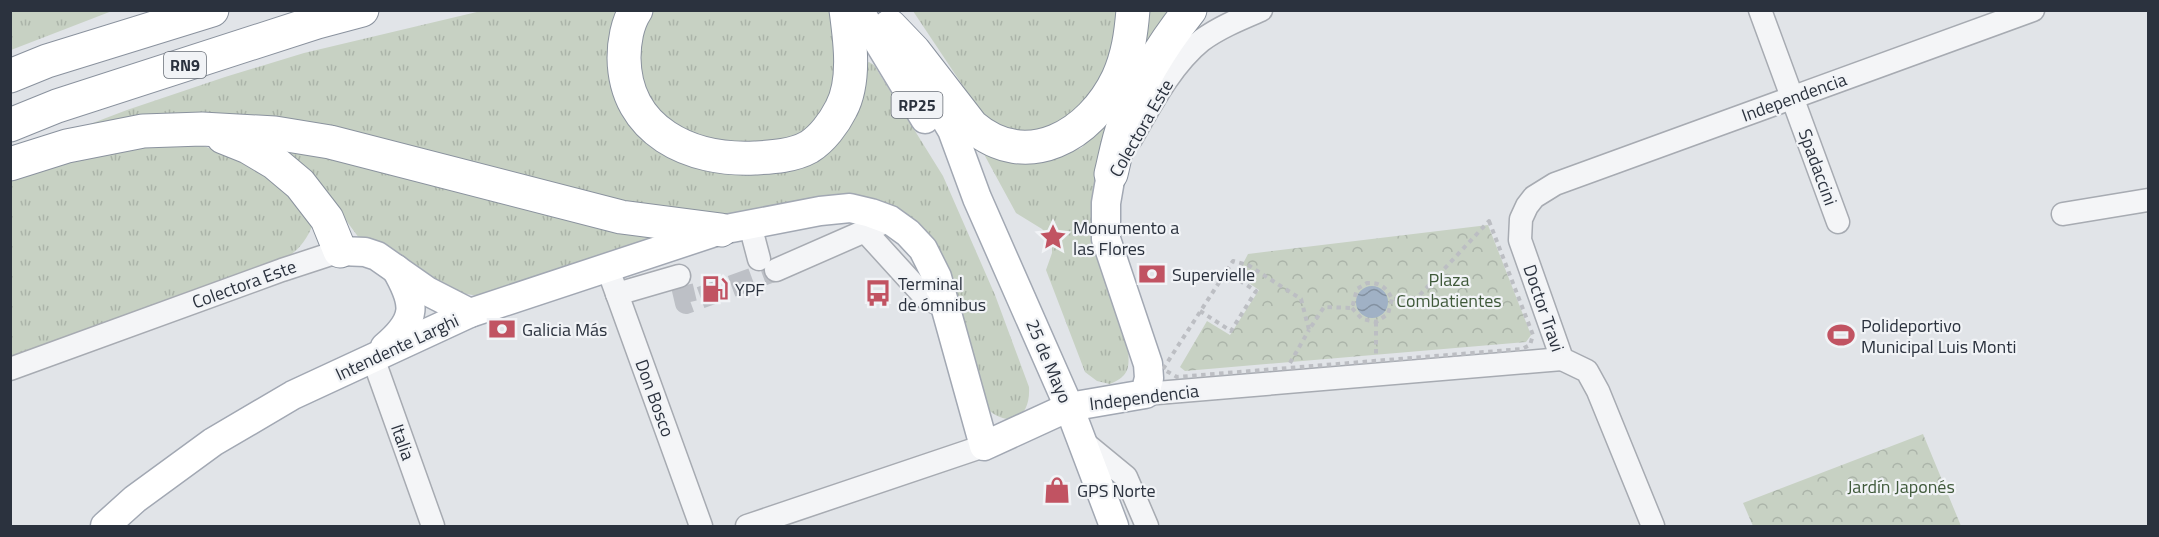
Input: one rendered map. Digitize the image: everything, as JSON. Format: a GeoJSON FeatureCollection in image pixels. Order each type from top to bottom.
{"type":"FeatureCollection","features":[{"type":"Feature","properties":{"kind":"highway"},"geometry":{"type":"LineString","coordinates":[[47,61],[132,10]]}},
{"type":"Feature","properties":{"kind":"highway","name":"RN9"},"geometry":{"type":"LineString","coordinates":[[10,76],[47,61],[212,10]]}},
{"type":"Feature","properties":{"kind":"highway","name":"RN9"},"geometry":{"type":"LineString","coordinates":[[10,125],[80,99],[317,22],[362,10]]}},
{"type":"Feature","properties":{"kind":"highway"},"geometry":{"type":"LineString","coordinates":[[636,10],[624,43],[624,66],[629,91],[641,114],[657,132],[681,146],[711,156],[740,159],[790,154],[809,147],[827,130],[842,108],[849,81],[851,48],[846,10]]}},
{"type":"Feature","properties":{"kind":"highway"},"geometry":{"type":"LineString","coordinates":[[885,18],[914,51],[972,126],[990,139],[1021,147],[1054,143],[1073,133],[1104,101],[1118,79],[1127,55],[1133,10]]}},
{"type":"Feature","properties":{"kind":"highway"},"geometry":{"type":"LineString","coordinates":[[1111,174],[1123,126],[1136,93],[1159,52],[1190,10]]}},
{"type":"Feature","properties":{"kind":"highway"},"geometry":{"type":"LineString","coordinates":[[10,164],[67,146],[143,131],[202,129],[275,133],[330,142],[621,217],[735,227]]}},
{"type":"Feature","properties":{"kind":"highway"},"geometry":{"type":"LineString","coordinates":[[202,129],[248,147],[275,163],[300,184],[327,219],[340,251]]}},
{"type":"Feature","properties":{"kind":"main road","name":"25 de Mayo"},"geometry":{"type":"LineString","coordinates":[[859,10],[938,142],[977,198]]}},
{"type":"Feature","properties":{"kind":"main road","name":"25 de Mayo"},"geometry":{"type":"LineString","coordinates":[[885,18],[952,130],[977,198],[1069,407],[1114,526]]}},
{"type":"Feature","properties":{"kind":"main road","name":"Colectora Este"},"geometry":{"type":"LineString","coordinates":[[1111,174],[1106,203],[1106,239],[1148,364],[1149,378],[1146,394]]}},
{"type":"Feature","properties":{"kind":"main road"},"geometry":{"type":"LineString","coordinates":[[735,227],[820,211],[850,208],[871,213],[877,226],[908,233],[923,249],[937,277],[984,446]]}},
{"type":"Feature","properties":{"kind":"main road","name":"Intendente Larghi"},"geometry":{"type":"LineString","coordinates":[[105,526],[135,499],[213,442],[293,395],[470,313],[613,282],[671,246],[735,227]]}},
{"type":"Feature","properties":{"kind":"main road","name":"Colectora Este"},"geometry":{"type":"LineString","coordinates":[[340,251],[365,252],[377,256],[442,300],[470,313]]}},
{"type":"Feature","properties":{"kind":"main road"},"geometry":{"type":"LineString","coordinates":[[373,358],[398,336],[408,321],[411,307],[409,292],[396,269]]}},
{"type":"Feature","properties":{"kind":"main road","name":"Independencia"},"geometry":{"type":"LineString","coordinates":[[984,446],[1069,407],[1146,394]]}},
{"type":"Feature","properties":{"kind":"street","name":"Colectora Este"},"geometry":{"type":"LineString","coordinates":[[1111,174],[1147,112],[1182,61],[1202,41],[1232,22],[1261,10]]}},
{"type":"Feature","properties":{"kind":"street","name":"Spadaccini"},"geometry":{"type":"LineString","coordinates":[[1761,10],[1838,222]]}},
{"type":"Feature","properties":{"kind":"street","name":"Independencia"},"geometry":{"type":"LineString","coordinates":[[1555,184],[2033,10]]}},
{"type":"Feature","properties":{"kind":"street","name":"Doctor Travi"},"geometry":{"type":"LineString","coordinates":[[1555,184],[1534,197],[1527,206],[1521,219],[1520,240],[1562,359],[1587,371],[1599,391],[1653,526]]}},
{"type":"Feature","properties":{"kind":"street"},"geometry":{"type":"LineString","coordinates":[[2063,214],[2148,200]]}},
{"type":"Feature","properties":{"kind":"street"},"geometry":{"type":"LineString","coordinates":[[735,227],[768,264],[877,226]]}},
{"type":"Feature","properties":{"kind":"street"},"geometry":{"type":"LineString","coordinates":[[613,282],[681,281],[671,246]]}},
{"type":"Feature","properties":{"kind":"street","name":"Colectora Este"},"geometry":{"type":"LineString","coordinates":[[10,369],[271,273],[340,251]]}},
{"type":"Feature","properties":{"kind":"street","name":"Don Bosco"},"geometry":{"type":"LineString","coordinates":[[613,282],[701,526]]}},
{"type":"Feature","properties":{"kind":"street","name":"Italia"},"geometry":{"type":"LineString","coordinates":[[373,358],[432,526]]}},
{"type":"Feature","properties":{"kind":"street","name":"Independencia"},"geometry":{"type":"LineString","coordinates":[[1146,394],[1562,359]]}},
{"type":"Feature","properties":{"kind":"street"},"geometry":{"type":"LineString","coordinates":[[1081,440],[1126,477],[1147,526]]}},
{"type":"Feature","properties":{"kind":"street","name":"Independencia"},"geometry":{"type":"LineString","coordinates":[[747,526],[984,446]]}},
{"type":"Feature","properties":{"kind":"path"},"geometry":{"type":"LineString","coordinates":[[1309,330],[1302,298],[1248,265],[1233,261],[1163,369],[1177,377],[1287,369],[1522,349],[1530,345],[1533,340],[1533,334],[1489,221],[1417,298],[1392,299]]}},
{"type":"Feature","properties":{"kind":"path"},"geometry":{"type":"LineString","coordinates":[[1200,311],[1231,331],[1256,291],[1226,272]]}},
{"type":"Feature","properties":{"kind":"path"},"geometry":{"type":"LineString","coordinates":[[1287,369],[1324,307],[1353,308],[1362,319],[1376,322],[1388,314],[1392,299],[1386,288],[1367,283],[1357,289],[1353,308]]}},
{"type":"Feature","properties":{"kind":"path"},"geometry":{"type":"LineString","coordinates":[[1376,322],[1376,362]]}},
{"type":"Feature","properties":{"kind":"green space"},"geometry":{"type":"Polygon","coordinates":[[[11,10],[112,10],[112,11],[11,50],[11,10]]]}},
{"type":"Feature","properties":{"kind":"green space"},"geometry":{"type":"Polygon","coordinates":[[[632,10],[637,122],[785,169],[865,64],[869,62],[874,65],[943,176],[995,295],[1029,387],[1026,408],[1021,414],[1008,419],[999,417],[982,404],[944,270],[862,196],[834,195],[808,199],[739,217],[683,216],[326,132],[19,151],[127,110],[304,53],[481,11],[632,10]]]}},
{"type":"Feature","properties":{"kind":"green space"},"geometry":{"type":"Polygon","coordinates":[[[834,10],[844,71],[809,138],[704,150],[643,103],[636,37],[651,11],[834,10]]]}},
{"type":"Feature","properties":{"kind":"green space"},"geometry":{"type":"Polygon","coordinates":[[[913,11],[1125,11],[1101,94],[1040,137],[989,125],[913,11]]]}},
{"type":"Feature","properties":{"kind":"green space"},"geometry":{"type":"Polygon","coordinates":[[[1146,11],[1183,11],[1096,184],[1129,360],[1125,374],[1110,384],[1097,381],[1085,372],[1046,270],[1052,253],[1052,240],[1042,229],[1016,213],[985,156],[983,147],[1052,158],[1081,148],[1108,122],[1146,11]]]}},
{"type":"Feature","properties":{"kind":"green space"},"geometry":{"type":"Polygon","coordinates":[[[198,144],[267,169],[313,224],[300,246],[280,262],[11,364],[10,175],[96,148],[198,144]]]}},
{"type":"Feature","properties":{"kind":"green space"},"geometry":{"type":"Polygon","coordinates":[[[274,146],[668,235],[478,296],[455,292],[362,242],[328,196],[274,146]]]}},
{"type":"Feature","properties":{"kind":"green space","name":"Plaza Combatientes"},"geometry":{"type":"Polygon","coordinates":[[[1488,225],[1531,335],[1526,342],[1185,371],[1180,367],[1207,321],[1230,335],[1259,290],[1237,275],[1248,254],[1488,225]]]}},
{"type":"Feature","properties":{"kind":"green space","name":"Jardín Japonés"},"geometry":{"type":"Polygon","coordinates":[[[1923,434],[1961,526],[1753,526],[1743,503],[1923,434]]]}},
{"type":"Feature","properties":{"kind":"water"},"geometry":{"type":"Polygon","coordinates":[[[1372,286],[1383,291],[1388,302],[1383,313],[1372,318],[1361,313],[1356,302],[1361,291],[1372,286]]]}},
{"type":"Feature","properties":{"kind":"tunnel"},"geometry":{"type":"LineString","coordinates":[[682,286],[686,303],[776,270]]}},
{"type":"Feature","properties":{"kind":"place","name":"Monumento a las Flores"},"geometry":{"type":"Point","coordinates":[1053,237]}},
{"type":"Feature","properties":{"kind":"place","name":"Supervielle"},"geometry":{"type":"Point","coordinates":[1152,274]}},
{"type":"Feature","properties":{"kind":"place","name":"YPF"},"geometry":{"type":"Point","coordinates":[715,289]}},
{"type":"Feature","properties":{"kind":"place","name":"Terminal de ómnibus"},"geometry":{"type":"Point","coordinates":[878,293]}},
{"type":"Feature","properties":{"kind":"place","name":"Galicia Más"},"geometry":{"type":"Point","coordinates":[502,329]}},
{"type":"Feature","properties":{"kind":"place","name":"Polideportivo Municipal Luis Monti"},"geometry":{"type":"Point","coordinates":[1841,335]}},
{"type":"Feature","properties":{"kind":"place","name":"GPS Norte"},"geometry":{"type":"Point","coordinates":[1057,490]}}]}
